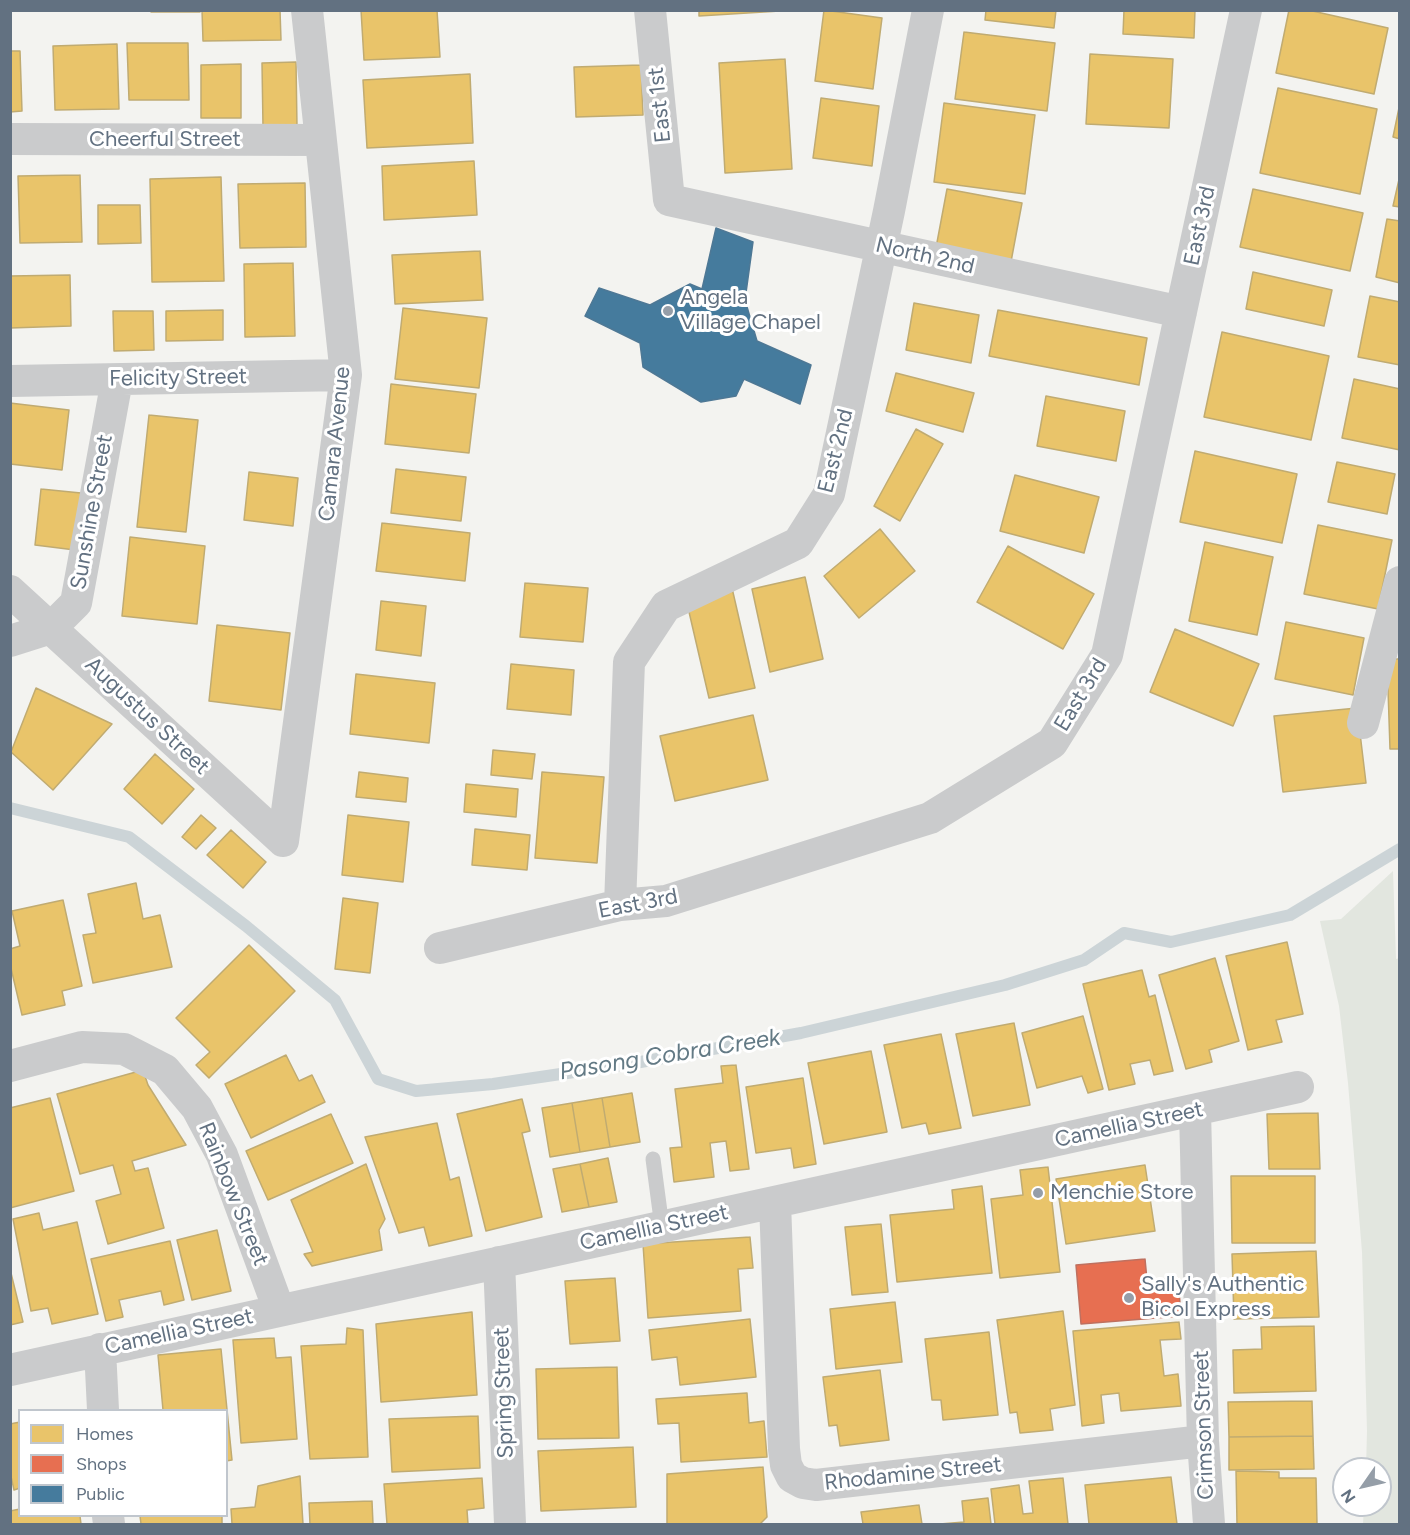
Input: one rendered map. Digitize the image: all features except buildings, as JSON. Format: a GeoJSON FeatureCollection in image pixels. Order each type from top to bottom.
{"type":"FeatureCollection","features":[{"type":"Feature","properties":{"kind":"street","name":"Camara Avenue"},"geometry":{"type":"LineString","coordinates":[[283,841],[346,375],[307,10]]}},
{"type":"Feature","properties":{"kind":"street","name":"East 1st"},"geometry":{"type":"LineString","coordinates":[[650,10],[669,200]]}},
{"type":"Feature","properties":{"kind":"street","name":"East 2nd"},"geometry":{"type":"LineString","coordinates":[[620,905],[629,662],[666,606],[798,543],[829,494],[882,246],[928,10]]}},
{"type":"Feature","properties":{"kind":"street","name":"East 3rd"},"geometry":{"type":"LineString","coordinates":[[440,948],[620,905],[666,901],[930,818],[1052,743],[1107,655],[1246,10]]}},
{"type":"Feature","properties":{"kind":"street","name":"Cheerful Street"},"geometry":{"type":"LineString","coordinates":[[10,139],[320,140]]}},
{"type":"Feature","properties":{"kind":"street","name":"North 2nd"},"geometry":{"type":"LineString","coordinates":[[669,200],[1181,312]]}},
{"type":"Feature","properties":{"kind":"street","name":"Felicity Street"},"geometry":{"type":"LineString","coordinates":[[10,381],[346,375]]}},
{"type":"Feature","properties":{"kind":"street","name":"Sunshine Street"},"geometry":{"type":"LineString","coordinates":[[10,641],[51,628],[76,603],[117,380]]}},
{"type":"Feature","properties":{"kind":"street"},"geometry":{"type":"LineString","coordinates":[[1363,723],[1391,644],[1400,582]]}},
{"type":"Feature","properties":{"kind":"street","name":"Augustus Street"},"geometry":{"type":"LineString","coordinates":[[10,591],[283,841]]}},
{"type":"Feature","properties":{"kind":"street","name":"Rainbow Street"},"geometry":{"type":"LineString","coordinates":[[10,1066],[82,1047],[124,1049],[165,1070],[197,1108],[222,1155],[279,1310]]}},
{"type":"Feature","properties":{"kind":"street","name":"Camellia Street"},"geometry":{"type":"LineString","coordinates":[[10,1370],[1298,1087]]}},
{"type":"Feature","properties":{"kind":"street","name":"Crimson Street"},"geometry":{"type":"LineString","coordinates":[[1195,1110],[1203,1441],[1209,1524]]}},
{"type":"Feature","properties":{"kind":"street","name":"Rhodamine Street"},"geometry":{"type":"LineString","coordinates":[[775,1202],[784,1449],[786,1465],[792,1477],[803,1483],[816,1485],[1203,1441]]}},
{"type":"Feature","properties":{"kind":"street","name":"Spring Street"},"geometry":{"type":"LineString","coordinates":[[499,1262],[510,1524]]}},
{"type":"Feature","properties":{"kind":"street"},"geometry":{"type":"LineString","coordinates":[[100,1350],[103,1409]]}},
{"type":"Feature","properties":{"kind":"lane"},"geometry":{"type":"LineString","coordinates":[[652,1159],[662,1227]]}},
{"type":"Feature","properties":{"kind":"shaded area"},"geometry":{"type":"Polygon","coordinates":[[[1393,871],[1396,959],[1400,958],[1400,1524],[1363,1524],[1363,1517],[1392,1517],[1392,1457],[1366,1457],[1362,1252],[1348,1083],[1339,1006],[1320,921],[1341,919],[1393,871]]]}},
{"type":"Feature","properties":{"kind":"waterway","name":"Pasong Cobra Creek"},"geometry":{"type":"LineString","coordinates":[[10,808],[129,837],[246,926],[335,1000],[378,1079],[416,1091],[493,1084],[635,1063],[801,1033],[1005,985],[1084,960],[1124,933],[1171,942],[1290,915],[1400,849]]}},
{"type":"Feature","properties":{"kind":"place","name":"Angela Village Chapel"},"geometry":{"type":"Point","coordinates":[668,311]}},
{"type":"Feature","properties":{"kind":"place","name":"Menchie Store"},"geometry":{"type":"Point","coordinates":[1038,1193]}},
{"type":"Feature","properties":{"kind":"place","name":"Sally's Authentic Bicol Express"},"geometry":{"type":"Point","coordinates":[1129,1298]}}]}
